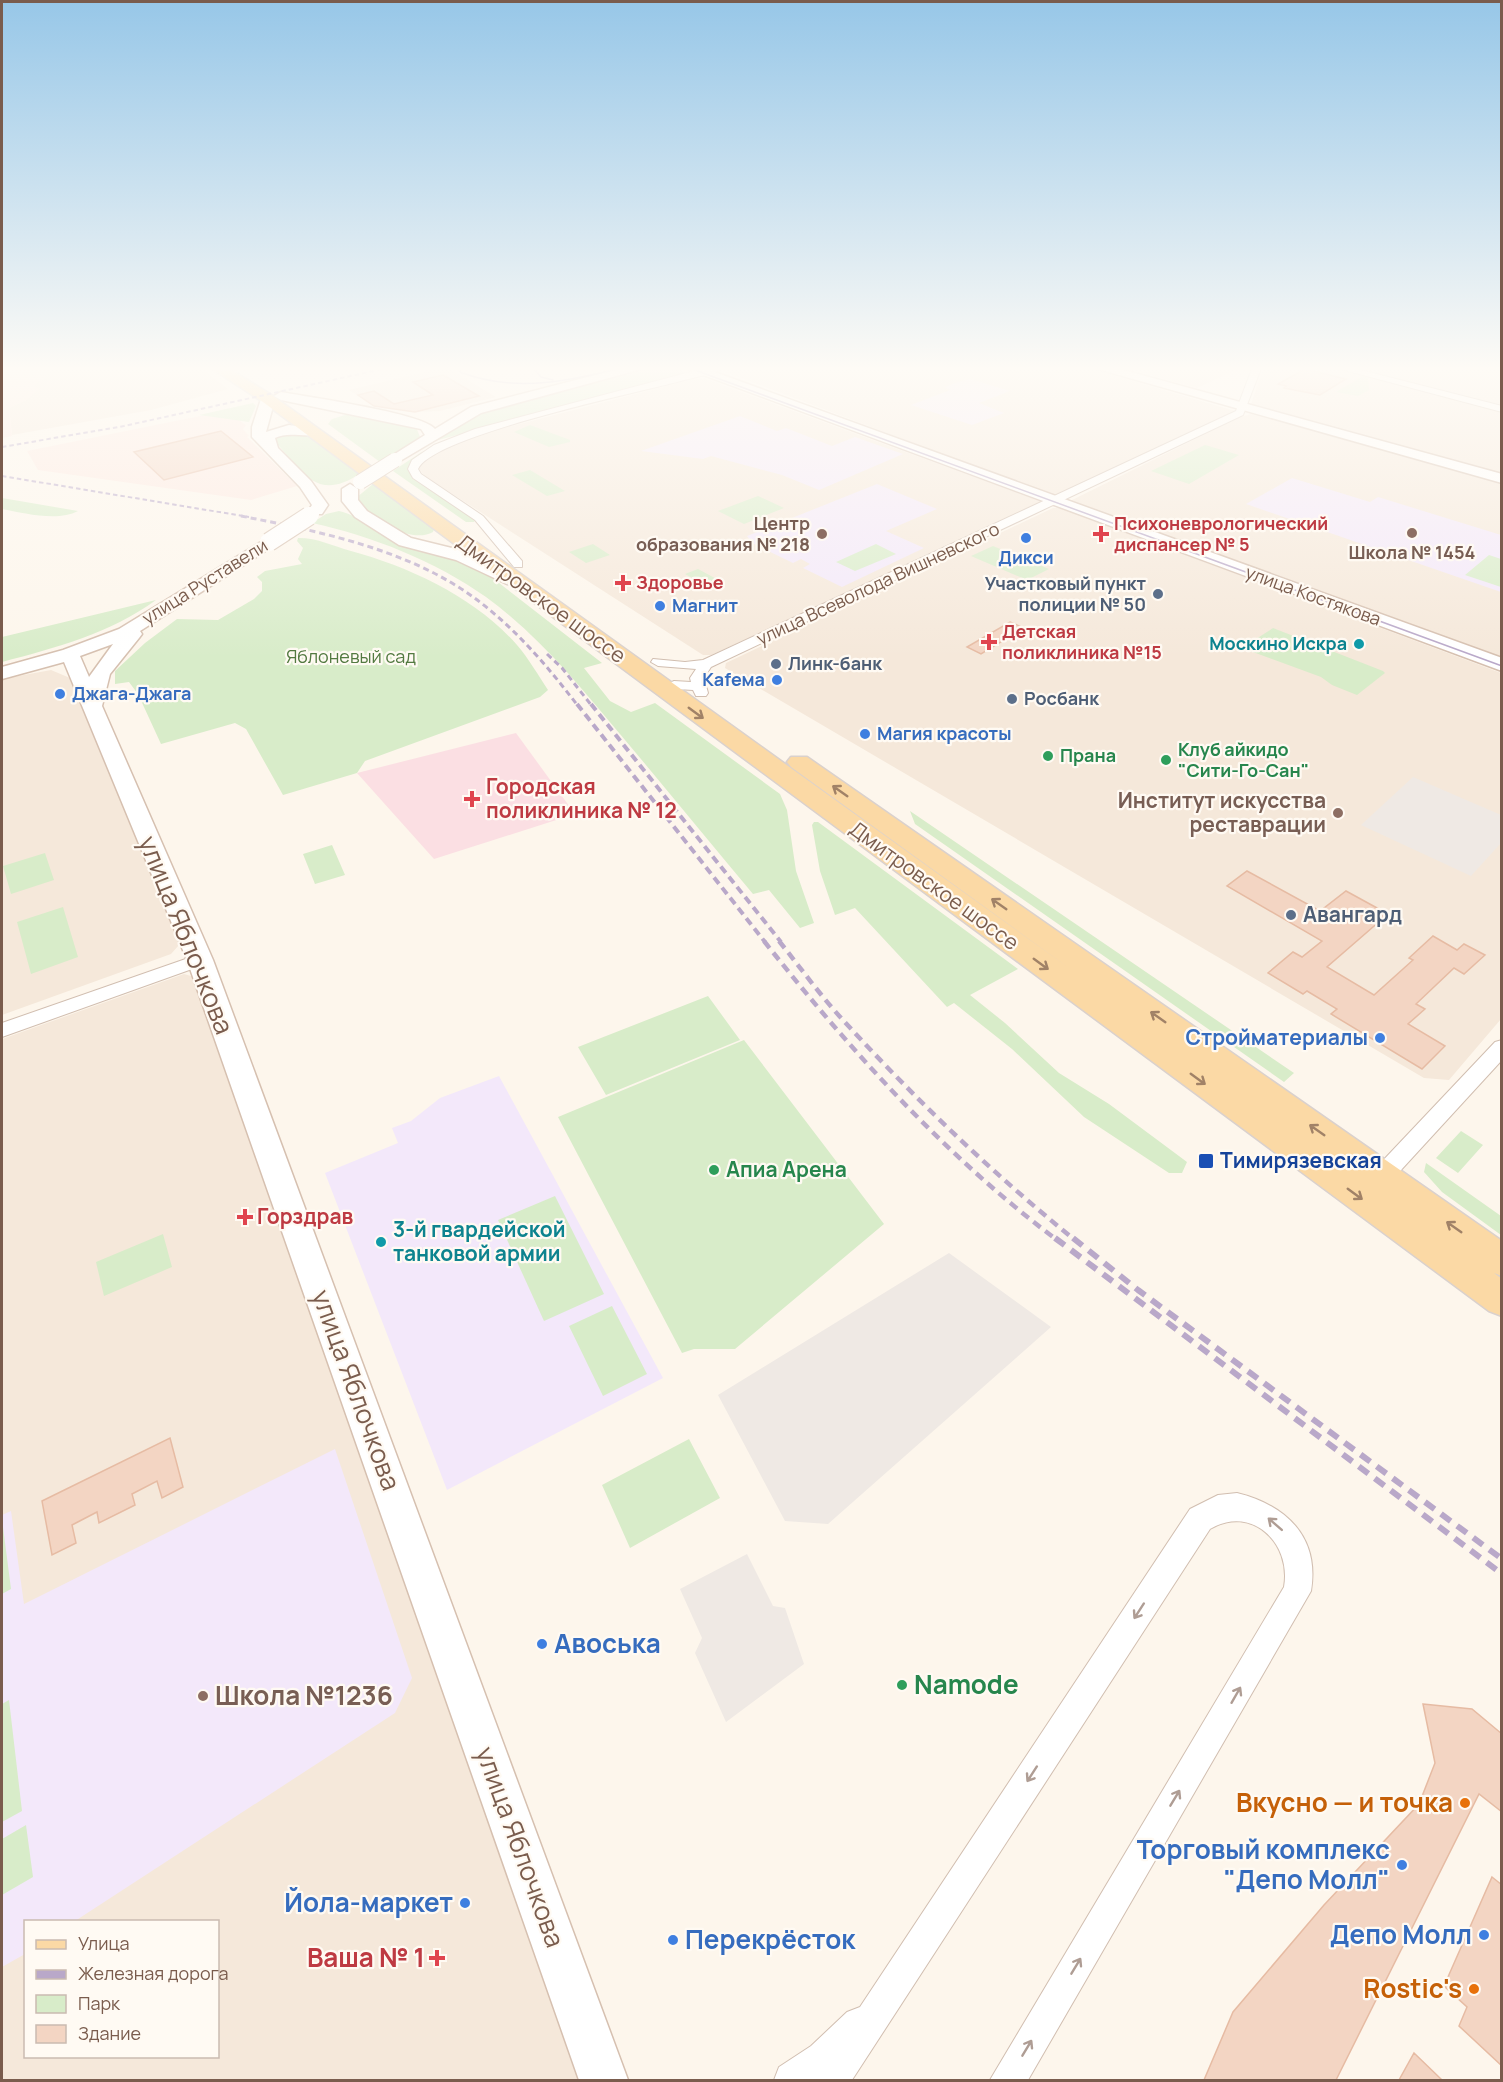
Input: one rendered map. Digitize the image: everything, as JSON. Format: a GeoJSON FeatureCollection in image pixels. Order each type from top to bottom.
{"type":"FeatureCollection","features":[{"type":"Feature","properties":{"kind":"main road"},"geometry":{"type":"LineString","coordinates":[[286,463],[306,484],[320,505],[314,513]]}},
{"type":"Feature","properties":{"kind":"main road"},"geometry":{"type":"LineString","coordinates":[[343,463],[353,481],[350,501],[361,514],[397,537],[413,545],[462,556],[515,572]]}},
{"type":"Feature","properties":{"kind":"main road","name":"улица Руставели"},"geometry":{"type":"LineString","coordinates":[[2,673],[70,654],[109,640],[146,621],[314,513],[353,481],[388,463]]}},
{"type":"Feature","properties":{"kind":"main road","name":"улица Костякова"},"geometry":{"type":"LineString","coordinates":[[950,463],[1502,665]]}},
{"type":"Feature","properties":{"kind":"main road"},"geometry":{"type":"LineString","coordinates":[[1444,463],[1502,479]]}},
{"type":"Feature","properties":{"kind":"main road"},"geometry":{"type":"LineString","coordinates":[[306,484],[353,481]]}},
{"type":"Feature","properties":{"kind":"main road","name":"Дмитровское шоссе"},"geometry":{"type":"LineString","coordinates":[[353,481],[515,572],[1502,1261]]}},
{"type":"Feature","properties":{"kind":"main road","name":"Дмитровское шоссе"},"geometry":{"type":"LineString","coordinates":[[353,481],[429,517],[658,662],[688,691],[1502,1300]]}},
{"type":"Feature","properties":{"kind":"main road"},"geometry":{"type":"LineString","coordinates":[[314,513],[340,509],[361,514]]}},
{"type":"Feature","properties":{"kind":"main road"},"geometry":{"type":"LineString","coordinates":[[397,537],[415,540],[431,536],[438,530],[429,517]]}},
{"type":"Feature","properties":{"kind":"main road"},"geometry":{"type":"LineString","coordinates":[[92,706],[93,687],[101,670],[146,621]]}},
{"type":"Feature","properties":{"kind":"main road","name":"улица Яблочкова"},"geometry":{"type":"LineString","coordinates":[[70,654],[78,678],[200,960],[604,2080]]}},
{"type":"Feature","properties":{"kind":"main road"},"geometry":{"type":"LineString","coordinates":[[36,664],[78,678]]}},
{"type":"Feature","properties":{"kind":"street"},"geometry":{"type":"LineString","coordinates":[[415,463],[412,469],[417,476],[479,518],[515,572]]}},
{"type":"Feature","properties":{"kind":"street","name":"улица Всеволода Вишневского"},"geometry":{"type":"LineString","coordinates":[[658,662],[685,666],[706,664],[1136,463]]}},
{"type":"Feature","properties":{"kind":"street"},"geometry":{"type":"LineString","coordinates":[[688,691],[706,664]]}},
{"type":"Feature","properties":{"kind":"street"},"geometry":{"type":"LineString","coordinates":[[2,1030],[200,960]]}},
{"type":"Feature","properties":{"kind":"street"},"geometry":{"type":"LineString","coordinates":[[1382,1176],[1502,1047]]}},
{"type":"Feature","properties":{"kind":"street"},"geometry":{"type":"LineString","coordinates":[[831,2080],[1200,1519],[1214,1508],[1232,1505],[1245,1507],[1272,1521],[1292,1545],[1298,1559],[1300,1576],[1297,1591],[1008,2080]]}},
{"type":"Feature","properties":{"kind":"street"},"geometry":{"type":"LineString","coordinates":[[792,2080],[823,2058],[885,1999]]}},
{"type":"Feature","properties":{"kind":"shaded area"},"geometry":{"type":"Polygon","coordinates":[[[34,463],[274,463],[297,486],[251,500],[38,470],[34,463]]]}},
{"type":"Feature","properties":{"kind":"shaded area"},"geometry":{"type":"Polygon","coordinates":[[[419,463],[936,463],[1045,503],[711,655],[703,655],[426,477],[417,467],[419,463]]]}},
{"type":"Feature","properties":{"kind":"shaded area"},"geometry":{"type":"Polygon","coordinates":[[[738,463],[882,463],[819,490],[782,475],[738,463]]]}},
{"type":"Feature","properties":{"kind":"shaded area"},"geometry":{"type":"Polygon","coordinates":[[[967,463],[1126,463],[1056,497],[967,463]]]}},
{"type":"Feature","properties":{"kind":"shaded area"},"geometry":{"type":"Polygon","coordinates":[[[1147,463],[1429,463],[1501,483],[1501,659],[1070,501],[1147,463]]]}},
{"type":"Feature","properties":{"kind":"shaded area"},"geometry":{"type":"Polygon","coordinates":[[[1455,463],[1501,463],[1501,476],[1455,463]]]}},
{"type":"Feature","properties":{"kind":"shaded area","name":"Школа № 1454"},"geometry":{"type":"Polygon","coordinates":[[[1292,478],[1370,502],[1378,497],[1501,535],[1501,592],[1246,504],[1292,478]]]}},
{"type":"Feature","properties":{"kind":"shaded area","name":"Центр образования № 218"},"geometry":{"type":"Polygon","coordinates":[[[877,484],[937,509],[886,531],[924,548],[842,587],[803,568],[810,564],[801,559],[793,563],[752,543],[747,536],[877,484]]]}},
{"type":"Feature","properties":{"kind":"shaded area"},"geometry":{"type":"Polygon","coordinates":[[[1053,508],[1060,508],[1501,673],[1501,1019],[1449,1080],[1424,1078],[725,668],[726,663],[1053,508]]]}},
{"type":"Feature","properties":{"kind":"shaded area"},"geometry":{"type":"Polygon","coordinates":[[[51,670],[70,678],[77,686],[179,945],[171,954],[2,1015],[2,679],[51,670]]]}},
{"type":"Feature","properties":{"kind":"shaded area","name":"Городская поликлиника № 12"},"geometry":{"type":"Polygon","coordinates":[[[516,733],[575,814],[434,859],[357,773],[516,733]]]}},
{"type":"Feature","properties":{"kind":"shaded area"},"geometry":{"type":"Polygon","coordinates":[[[1413,777],[1501,815],[1501,843],[1471,876],[1361,825],[1413,777]]]}},
{"type":"Feature","properties":{"kind":"shaded area"},"geometry":{"type":"Polygon","coordinates":[[[184,974],[198,978],[580,2080],[2,2080],[2,1039],[184,974]]]}},
{"type":"Feature","properties":{"kind":"shaded area"},"geometry":{"type":"Polygon","coordinates":[[[499,1076],[663,1378],[447,1490],[325,1173],[398,1143],[392,1128],[411,1121],[440,1098],[499,1076]]]}},
{"type":"Feature","properties":{"kind":"shaded area"},"geometry":{"type":"Polygon","coordinates":[[[949,1253],[1051,1327],[828,1524],[785,1521],[718,1395],[949,1253]]]}},
{"type":"Feature","properties":{"kind":"shaded area","name":"Школа №1236"},"geometry":{"type":"Polygon","coordinates":[[[335,1449],[412,1678],[395,1713],[77,1920],[24,1920],[24,1955],[2,1967],[2,1515],[11,1511],[24,1604],[335,1449]]]}},
{"type":"Feature","properties":{"kind":"shaded area"},"geometry":{"type":"Polygon","coordinates":[[[747,1554],[773,1606],[785,1608],[804,1664],[726,1722],[695,1653],[702,1638],[680,1589],[747,1554]]]}},
{"type":"Feature","properties":{"kind":"green space"},"geometry":{"type":"Polygon","coordinates":[[[294,463],[347,463],[361,473],[345,482],[332,485],[321,484],[310,479],[294,463]]]}},
{"type":"Feature","properties":{"kind":"green space"},"geometry":{"type":"Polygon","coordinates":[[[405,463],[412,463],[408,471],[475,520],[474,522],[466,522],[393,471],[405,463]]]}},
{"type":"Feature","properties":{"kind":"green space"},"geometry":{"type":"Polygon","coordinates":[[[1167,463],[1225,463],[1189,484],[1151,471],[1167,463]]]}},
{"type":"Feature","properties":{"kind":"green space"},"geometry":{"type":"Polygon","coordinates":[[[530,470],[565,491],[547,496],[512,475],[530,470]]]}},
{"type":"Feature","properties":{"kind":"green space"},"geometry":{"type":"Polygon","coordinates":[[[374,483],[434,529],[433,532],[413,535],[402,532],[390,527],[370,513],[356,498],[374,483]]]}},
{"type":"Feature","properties":{"kind":"green space"},"geometry":{"type":"Polygon","coordinates":[[[758,496],[784,508],[744,524],[718,511],[758,496]]]}},
{"type":"Feature","properties":{"kind":"green space"},"geometry":{"type":"Polygon","coordinates":[[[2,498],[78,511],[61,516],[30,514],[2,509],[2,498]]]}},
{"type":"Feature","properties":{"kind":"green space"},"geometry":{"type":"Polygon","coordinates":[[[339,511],[354,516],[396,543],[485,572],[602,663],[584,668],[610,701],[631,712],[655,703],[780,794],[787,810],[796,871],[814,923],[800,928],[769,890],[753,894],[577,683],[525,629],[486,597],[424,561],[357,535],[312,523],[326,514],[339,511]]]}},
{"type":"Feature","properties":{"kind":"green space","name":"Яблоневый сад"},"geometry":{"type":"Polygon","coordinates":[[[298,538],[319,541],[373,558],[441,586],[501,628],[517,645],[548,690],[540,697],[365,761],[357,773],[283,795],[246,729],[235,723],[161,744],[138,694],[129,682],[115,684],[115,671],[145,643],[177,619],[218,620],[254,599],[262,591],[262,582],[257,577],[265,571],[302,564],[298,559],[303,548],[297,541],[298,538]]]}},
{"type":"Feature","properties":{"kind":"green space"},"geometry":{"type":"Polygon","coordinates":[[[593,544],[610,555],[586,563],[569,552],[593,544]]]}},
{"type":"Feature","properties":{"kind":"green space"},"geometry":{"type":"Polygon","coordinates":[[[876,544],[896,554],[855,571],[836,562],[876,544]]]}},
{"type":"Feature","properties":{"kind":"green space"},"geometry":{"type":"Polygon","coordinates":[[[993,546],[1049,569],[1027,580],[971,556],[993,546]]]}},
{"type":"Feature","properties":{"kind":"green space"},"geometry":{"type":"Polygon","coordinates":[[[1489,555],[1501,559],[1501,587],[1465,575],[1489,555]]]}},
{"type":"Feature","properties":{"kind":"green space"},"geometry":{"type":"Polygon","coordinates":[[[698,569],[724,583],[711,588],[685,574],[698,569]]]}},
{"type":"Feature","properties":{"kind":"green space"},"geometry":{"type":"Polygon","coordinates":[[[156,600],[120,622],[82,638],[2,662],[2,637],[156,600]]]}},
{"type":"Feature","properties":{"kind":"green space"},"geometry":{"type":"Polygon","coordinates":[[[1273,628],[1385,673],[1357,695],[1332,685],[1321,677],[1242,648],[1273,628]]]}},
{"type":"Feature","properties":{"kind":"green space"},"geometry":{"type":"Polygon","coordinates":[[[910,811],[1294,1073],[1284,1082],[915,824],[910,811]]]}},
{"type":"Feature","properties":{"kind":"green space"},"geometry":{"type":"Polygon","coordinates":[[[818,822],[1018,969],[970,995],[1005,1023],[1059,1073],[1109,1104],[1187,1162],[1182,1173],[1169,1173],[1084,1117],[1012,1049],[954,1003],[947,1007],[855,908],[835,915],[820,871],[812,825],[818,822]]]}},
{"type":"Feature","properties":{"kind":"green space"},"geometry":{"type":"Polygon","coordinates":[[[332,845],[345,875],[315,884],[303,854],[332,845]]]}},
{"type":"Feature","properties":{"kind":"green space"},"geometry":{"type":"Polygon","coordinates":[[[45,853],[54,880],[11,894],[3,866],[45,853]]]}},
{"type":"Feature","properties":{"kind":"green space"},"geometry":{"type":"Polygon","coordinates":[[[63,907],[78,957],[31,974],[17,922],[63,907]]]}},
{"type":"Feature","properties":{"kind":"green space"},"geometry":{"type":"Polygon","coordinates":[[[708,996],[740,1040],[606,1095],[578,1047],[708,996]]]}},
{"type":"Feature","properties":{"kind":"green space","name":"Апиа Арена"},"geometry":{"type":"Polygon","coordinates":[[[744,1040],[884,1224],[735,1349],[694,1349],[682,1353],[558,1117],[744,1040]]]}},
{"type":"Feature","properties":{"kind":"green space"},"geometry":{"type":"Polygon","coordinates":[[[1461,1131],[1483,1145],[1458,1173],[1436,1158],[1461,1131]]]}},
{"type":"Feature","properties":{"kind":"green space"},"geometry":{"type":"Polygon","coordinates":[[[1426,1163],[1501,1216],[1501,1235],[1442,1192],[1424,1172],[1426,1163]]]}},
{"type":"Feature","properties":{"kind":"green space"},"geometry":{"type":"Polygon","coordinates":[[[555,1196],[604,1294],[544,1321],[498,1220],[555,1196]]]}},
{"type":"Feature","properties":{"kind":"green space"},"geometry":{"type":"Polygon","coordinates":[[[163,1234],[172,1267],[104,1296],[96,1262],[163,1234]]]}},
{"type":"Feature","properties":{"kind":"green space"},"geometry":{"type":"Polygon","coordinates":[[[612,1306],[647,1374],[603,1396],[569,1326],[612,1306]]]}},
{"type":"Feature","properties":{"kind":"green space"},"geometry":{"type":"Polygon","coordinates":[[[689,1439],[720,1498],[630,1548],[602,1485],[689,1439]]]}},
{"type":"Feature","properties":{"kind":"green space"},"geometry":{"type":"Polygon","coordinates":[[[2,1528],[11,1589],[2,1594],[2,1528]]]}},
{"type":"Feature","properties":{"kind":"green space"},"geometry":{"type":"Polygon","coordinates":[[[9,1700],[22,1811],[2,1822],[2,1704],[9,1700]]]}},
{"type":"Feature","properties":{"kind":"green space"},"geometry":{"type":"Polygon","coordinates":[[[26,1825],[33,1877],[2,1895],[2,1839],[26,1825]]]}},
{"type":"Feature","properties":{"kind":"building"},"geometry":{"type":"Polygon","coordinates":[[[146,463],[229,463],[164,480],[146,463]]]}},
{"type":"Feature","properties":{"kind":"building","name":"Детская поликлиника №15"},"geometry":{"type":"Polygon","coordinates":[[[1010,622],[1024,628],[981,654],[967,647],[1010,622]]]}},
{"type":"Feature","properties":{"kind":"building"},"geometry":{"type":"Polygon","coordinates":[[[1247,871],[1320,911],[1346,891],[1388,914],[1327,967],[1374,995],[1413,960],[1409,958],[1433,936],[1457,950],[1464,944],[1485,955],[1464,974],[1454,968],[1416,1004],[1425,1009],[1408,1024],[1445,1046],[1422,1069],[1331,1014],[1337,1009],[1307,991],[1303,994],[1268,973],[1293,952],[1302,957],[1322,941],[1227,886],[1247,871]]]}},
{"type":"Feature","properties":{"kind":"building"},"geometry":{"type":"Polygon","coordinates":[[[170,1438],[183,1487],[162,1498],[157,1481],[132,1494],[135,1505],[99,1523],[97,1512],[72,1525],[76,1543],[52,1555],[42,1501],[170,1438]]]}},
{"type":"Feature","properties":{"kind":"building","name":"Торговый комплекс \"Депо Молл\""},"geometry":{"type":"Polygon","coordinates":[[[1423,1704],[1472,1709],[1502,1734],[1502,1812],[1479,1794],[1336,2080],[1204,2080],[1233,2012],[1324,1905],[1419,1804],[1435,1763],[1423,1704]]]}},
{"type":"Feature","properties":{"kind":"building","name":"Депо Молл"},"geometry":{"type":"Polygon","coordinates":[[[1492,1877],[1502,1885],[1502,2066],[1459,2026],[1467,2007],[1444,1986],[1492,1877]]]}},
{"type":"Feature","properties":{"kind":"building"},"geometry":{"type":"Polygon","coordinates":[[[1414,2053],[1442,2080],[1399,2080],[1414,2053]]]}},
{"type":"Feature","properties":{"kind":"tram line"},"geometry":{"type":"LineString","coordinates":[[949,463],[1502,666]]}},
{"type":"Feature","properties":{"kind":"railway"},"geometry":{"type":"LineString","coordinates":[[2,476],[249,517]]}},
{"type":"Feature","properties":{"kind":"railway"},"geometry":{"type":"LineString","coordinates":[[241,516],[358,543],[441,577],[466,592],[512,630],[540,659],[578,706]]}},
{"type":"Feature","properties":{"kind":"railway"},"geometry":{"type":"LineString","coordinates":[[547,654],[562,668],[592,706]]}},
{"type":"Feature","properties":{"kind":"railway"},"geometry":{"type":"LineString","coordinates":[[577,704],[765,942]]}},
{"type":"Feature","properties":{"kind":"railway"},"geometry":{"type":"LineString","coordinates":[[591,704],[781,942]]}},
{"type":"Feature","properties":{"kind":"railway"},"geometry":{"type":"LineString","coordinates":[[764,941],[830,1022],[901,1100],[976,1173],[1057,1240]]}},
{"type":"Feature","properties":{"kind":"railway"},"geometry":{"type":"LineString","coordinates":[[779,941],[834,1010],[897,1077],[954,1134],[1075,1240]]}},
{"type":"Feature","properties":{"kind":"railway"},"geometry":{"type":"LineString","coordinates":[[1055,1238],[1502,1574]]}},
{"type":"Feature","properties":{"kind":"railway"},"geometry":{"type":"LineString","coordinates":[[1073,1238],[1138,1290],[1502,1559]]}},
{"type":"Feature","properties":{"kind":"place","name":"Школа № 1454"},"geometry":{"type":"Point","coordinates":[1412,533]}},
{"type":"Feature","properties":{"kind":"place","name":"Центр образования № 218"},"geometry":{"type":"Point","coordinates":[822,534]}},
{"type":"Feature","properties":{"kind":"place","name":"Психоневрологический диспансер № 5"},"geometry":{"type":"Point","coordinates":[1101,534]}},
{"type":"Feature","properties":{"kind":"place","name":"Дикси"},"geometry":{"type":"Point","coordinates":[1026,538]}},
{"type":"Feature","properties":{"kind":"place","name":"Здоровье"},"geometry":{"type":"Point","coordinates":[623,583]}},
{"type":"Feature","properties":{"kind":"place","name":"Участковый пункт полиции № 50"},"geometry":{"type":"Point","coordinates":[1158,594]}},
{"type":"Feature","properties":{"kind":"place","name":"Магнит"},"geometry":{"type":"Point","coordinates":[660,606]}},
{"type":"Feature","properties":{"kind":"place","name":"Детская поликлиника №15"},"geometry":{"type":"Point","coordinates":[989,642]}},
{"type":"Feature","properties":{"kind":"place","name":"Москино Искра"},"geometry":{"type":"Point","coordinates":[1359,644]}},
{"type":"Feature","properties":{"kind":"place","name":"Линк-банк"},"geometry":{"type":"Point","coordinates":[776,664]}},
{"type":"Feature","properties":{"kind":"place","name":"Каfема"},"geometry":{"type":"Point","coordinates":[777,680]}},
{"type":"Feature","properties":{"kind":"place","name":"Джага-Джага"},"geometry":{"type":"Point","coordinates":[60,694]}},
{"type":"Feature","properties":{"kind":"place","name":"Росбанк"},"geometry":{"type":"Point","coordinates":[1012,699]}},
{"type":"Feature","properties":{"kind":"place","name":"Магия красоты"},"geometry":{"type":"Point","coordinates":[865,734]}},
{"type":"Feature","properties":{"kind":"place","name":"Прана"},"geometry":{"type":"Point","coordinates":[1048,756]}},
{"type":"Feature","properties":{"kind":"place","name":"Клуб айкидо \"Сити-Го-Сан\""},"geometry":{"type":"Point","coordinates":[1166,760]}},
{"type":"Feature","properties":{"kind":"place","name":"Городская поликлиника № 12"},"geometry":{"type":"Point","coordinates":[472,799]}},
{"type":"Feature","properties":{"kind":"place","name":"Институт искусства реставрации"},"geometry":{"type":"Point","coordinates":[1338,813]}},
{"type":"Feature","properties":{"kind":"place","name":"Авангард"},"geometry":{"type":"Point","coordinates":[1291,915]}},
{"type":"Feature","properties":{"kind":"place","name":"Стройматериалы"},"geometry":{"type":"Point","coordinates":[1380,1038]}},
{"type":"Feature","properties":{"kind":"place","name":"Тимирязевская"},"geometry":{"type":"Point","coordinates":[1206,1161]}},
{"type":"Feature","properties":{"kind":"place","name":"Апиа Арена"},"geometry":{"type":"Point","coordinates":[714,1170]}},
{"type":"Feature","properties":{"kind":"place","name":"Горздрав"},"geometry":{"type":"Point","coordinates":[245,1217]}},
{"type":"Feature","properties":{"kind":"place","name":"3-й гвардейской танковой армии"},"geometry":{"type":"Point","coordinates":[381,1242]}},
{"type":"Feature","properties":{"kind":"place","name":"Авоська"},"geometry":{"type":"Point","coordinates":[542,1644]}},
{"type":"Feature","properties":{"kind":"place","name":"Namode"},"geometry":{"type":"Point","coordinates":[902,1685]}},
{"type":"Feature","properties":{"kind":"place","name":"Школа №1236"},"geometry":{"type":"Point","coordinates":[203,1696]}},
{"type":"Feature","properties":{"kind":"place","name":"Вкусно — и точка"},"geometry":{"type":"Point","coordinates":[1465,1803]}},
{"type":"Feature","properties":{"kind":"place","name":"Торговый комплекс \"Депо Молл\""},"geometry":{"type":"Point","coordinates":[1402,1865]}},
{"type":"Feature","properties":{"kind":"place","name":"Йола-маркет"},"geometry":{"type":"Point","coordinates":[465,1903]}},
{"type":"Feature","properties":{"kind":"place","name":"Депо Молл"},"geometry":{"type":"Point","coordinates":[1484,1935]}},
{"type":"Feature","properties":{"kind":"place","name":"Перекрёсток"},"geometry":{"type":"Point","coordinates":[673,1940]}},
{"type":"Feature","properties":{"kind":"place","name":"Ваша № 1"},"geometry":{"type":"Point","coordinates":[437,1958]}},
{"type":"Feature","properties":{"kind":"place","name":"Rostic's"},"geometry":{"type":"Point","coordinates":[1474,1989]}}]}
